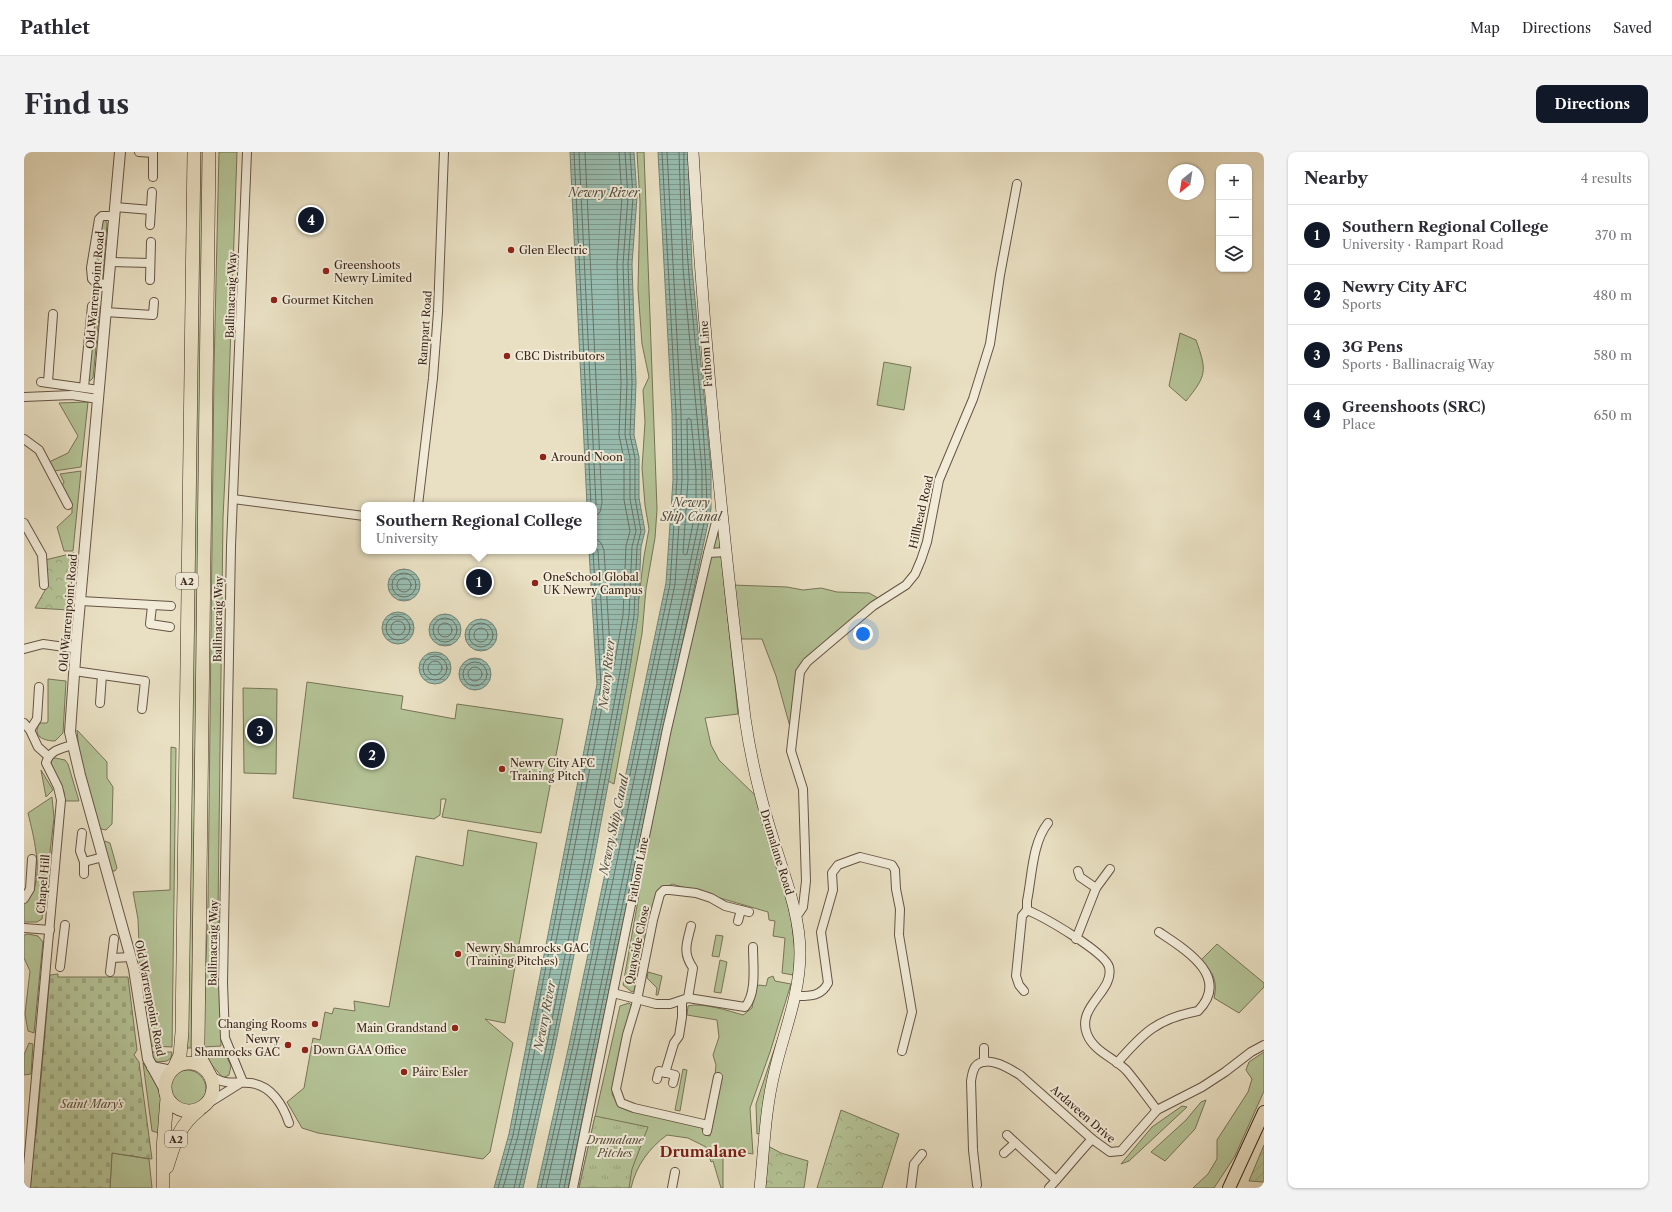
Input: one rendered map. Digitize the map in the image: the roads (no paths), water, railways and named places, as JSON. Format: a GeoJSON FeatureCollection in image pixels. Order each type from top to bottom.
{"type":"FeatureCollection","features":[{"type":"Feature","properties":{"kind":"highway","name":"A2"},"geometry":{"type":"LineString","coordinates":[[164,1183],[163,1149],[166,1082],[173,1069],[181,1047],[194,152]]}},
{"type":"Feature","properties":{"kind":"highway","name":"A2"},"geometry":{"type":"LineString","coordinates":[[164,1183],[177,1136],[183,1125],[204,1106],[213,1089],[209,1073],[198,1054],[209,152]]}},
{"type":"Feature","properties":{"kind":"highway"},"geometry":{"type":"LineString","coordinates":[[173,1069],[179,1065],[190,1062],[202,1066],[209,1073]]}},
{"type":"Feature","properties":{"kind":"highway"},"geometry":{"type":"LineString","coordinates":[[166,1094],[170,1104],[181,1111],[188,1112],[204,1106]]}},
{"type":"Feature","properties":{"kind":"main road","name":"Fathom Line"},"geometry":{"type":"LineString","coordinates":[[693,152],[705,342],[721,514]]}},
{"type":"Feature","properties":{"kind":"main road","name":"Drumalane Road"},"geometry":{"type":"LineString","coordinates":[[721,514],[750,754],[759,794],[796,914],[800,954],[795,996],[771,1088],[760,1188]]}},
{"type":"Feature","properties":{"kind":"main road"},"geometry":{"type":"LineString","coordinates":[[1229,1188],[1264,1112]]}},
{"type":"Feature","properties":{"kind":"street","name":"Old Warrenpoint Road"},"geometry":{"type":"LineString","coordinates":[[120,152],[76,646],[70,732],[72,744],[131,957],[146,1051],[166,1094]]}},
{"type":"Feature","properties":{"kind":"street"},"geometry":{"type":"LineString","coordinates":[[139,152],[153,152],[153,177]]}},
{"type":"Feature","properties":{"kind":"street","name":"Ballinacraig Way"},"geometry":{"type":"LineString","coordinates":[[241,1083],[225,1038],[223,983],[233,499],[247,152]]}},
{"type":"Feature","properties":{"kind":"street","name":"Rampart Road"},"geometry":{"type":"LineString","coordinates":[[418,502],[433,378],[438,320],[445,166],[444,152]]}},
{"type":"Feature","properties":{"kind":"street","name":"Hillhead Road"},"geometry":{"type":"LineString","coordinates":[[796,914],[799,913],[803,907],[806,881],[803,789],[792,751],[800,672],[807,662],[862,615],[875,604],[906,585],[915,574],[927,542],[939,480],[973,399],[990,344],[1000,275],[1017,184]]}},
{"type":"Feature","properties":{"kind":"street"},"geometry":{"type":"LineString","coordinates":[[150,225],[152,192]]}},
{"type":"Feature","properties":{"kind":"street"},"geometry":{"type":"LineString","coordinates":[[108,285],[95,282],[92,279],[91,268],[99,219],[102,216],[115,212],[151,210]]}},
{"type":"Feature","properties":{"kind":"street"},"geometry":{"type":"LineString","coordinates":[[150,280],[151,242]]}},
{"type":"Feature","properties":{"kind":"street"},"geometry":{"type":"LineString","coordinates":[[110,262],[150,263]]}},
{"type":"Feature","properties":{"kind":"street"},"geometry":{"type":"LineString","coordinates":[[105,312],[153,315],[154,302]]}},
{"type":"Feature","properties":{"kind":"street"},"geometry":{"type":"LineString","coordinates":[[84,387],[92,306]]}},
{"type":"Feature","properties":{"kind":"street"},"geometry":{"type":"LineString","coordinates":[[53,314],[45,382],[84,387],[98,394]]}},
{"type":"Feature","properties":{"kind":"street"},"geometry":{"type":"LineString","coordinates":[[24,397],[98,394]]}},
{"type":"Feature","properties":{"kind":"street"},"geometry":{"type":"LineString","coordinates":[[24,439],[39,450],[68,505]]}},
{"type":"Feature","properties":{"kind":"street"},"geometry":{"type":"LineString","coordinates":[[233,499],[361,516]]}},
{"type":"Feature","properties":{"kind":"street","name":"Fathom Line"},"geometry":{"type":"LineString","coordinates":[[573,1188],[667,729],[708,553],[717,518],[721,514]]}},
{"type":"Feature","properties":{"kind":"street"},"geometry":{"type":"LineString","coordinates":[[24,523],[42,555],[44,585]]}},
{"type":"Feature","properties":{"kind":"street"},"geometry":{"type":"LineString","coordinates":[[708,553],[726,552]]}},
{"type":"Feature","properties":{"kind":"street"},"geometry":{"type":"LineString","coordinates":[[80,601],[171,606]]}},
{"type":"Feature","properties":{"kind":"street"},"geometry":{"type":"LineString","coordinates":[[152,606],[150,624],[170,627]]}},
{"type":"Feature","properties":{"kind":"street"},"geometry":{"type":"LineString","coordinates":[[24,654],[43,644],[72,648],[76,646]]}},
{"type":"Feature","properties":{"kind":"street"},"geometry":{"type":"LineString","coordinates":[[74,672],[145,681],[142,709]]}},
{"type":"Feature","properties":{"kind":"street"},"geometry":{"type":"LineString","coordinates":[[100,702],[102,675]]}},
{"type":"Feature","properties":{"kind":"street"},"geometry":{"type":"LineString","coordinates":[[39,686],[37,719],[27,727],[38,747],[48,756],[56,750],[72,744]]}},
{"type":"Feature","properties":{"kind":"street","name":"Chapel Hill"},"geometry":{"type":"LineString","coordinates":[[26,1188],[61,800],[58,787],[46,763],[48,756]]}},
{"type":"Feature","properties":{"kind":"street"},"geometry":{"type":"LineString","coordinates":[[1024,991],[1019,986],[1016,976],[1022,916],[1027,910],[1027,901],[1038,843],[1048,823]]}},
{"type":"Feature","properties":{"kind":"street"},"geometry":{"type":"LineString","coordinates":[[82,832],[80,851],[84,862],[84,874]]}},
{"type":"Feature","properties":{"kind":"street"},"geometry":{"type":"LineString","coordinates":[[84,862],[103,857]]}},
{"type":"Feature","properties":{"kind":"street"},"geometry":{"type":"LineString","coordinates":[[795,996],[811,996],[821,992],[828,983],[821,932],[833,890],[832,873],[838,865],[860,857],[892,865],[895,870],[896,889],[900,909],[901,947],[907,974],[912,1012],[902,1051]]}},
{"type":"Feature","properties":{"kind":"street"},"geometry":{"type":"LineString","coordinates":[[24,899],[30,889],[32,859]]}},
{"type":"Feature","properties":{"kind":"street"},"geometry":{"type":"LineString","coordinates":[[1076,939],[1096,888],[1110,869]]}},
{"type":"Feature","properties":{"kind":"street"},"geometry":{"type":"LineString","coordinates":[[1078,872],[1080,876],[1096,888]]}},
{"type":"Feature","properties":{"kind":"street","name":"Quayside Close"},"geometry":{"type":"LineString","coordinates":[[718,1077],[708,1128],[634,1108],[621,1103],[616,1090],[627,1035],[637,1000],[653,920],[660,894],[664,890],[696,894],[715,899],[725,906],[749,912]]}},
{"type":"Feature","properties":{"kind":"street"},"geometry":{"type":"LineString","coordinates":[[738,921],[741,910]]}},
{"type":"Feature","properties":{"kind":"street"},"geometry":{"type":"LineString","coordinates":[[1027,910],[1099,954],[1109,968],[1107,982],[1091,1004],[1085,1026],[1088,1036],[1099,1049],[1126,1070],[1157,1110],[1202,1088],[1264,1045]]}},
{"type":"Feature","properties":{"kind":"street"},"geometry":{"type":"LineString","coordinates":[[60,967],[65,924]]}},
{"type":"Feature","properties":{"kind":"street"},"geometry":{"type":"LineString","coordinates":[[665,1073],[674,1043],[679,1036],[692,968],[687,959],[686,952],[690,926]]}},
{"type":"Feature","properties":{"kind":"street"},"geometry":{"type":"LineString","coordinates":[[24,928],[50,930]]}},
{"type":"Feature","properties":{"kind":"street"},"geometry":{"type":"LineString","coordinates":[[1117,1063],[1139,1038],[1171,1017],[1198,1011],[1208,997],[1211,987],[1210,979],[1205,970],[1175,943],[1159,932]]}},
{"type":"Feature","properties":{"kind":"street"},"geometry":{"type":"LineString","coordinates":[[110,972],[114,939]]}},
{"type":"Feature","properties":{"kind":"street"},"geometry":{"type":"LineString","coordinates":[[49,944],[62,947]]}},
{"type":"Feature","properties":{"kind":"street","name":"Quayside Close"},"geometry":{"type":"LineString","coordinates":[[613,993],[656,1004],[670,1004],[685,999],[745,1008],[750,1002],[752,993],[753,947]]}},
{"type":"Feature","properties":{"kind":"street"},"geometry":{"type":"LineString","coordinates":[[112,958],[131,957]]}},
{"type":"Feature","properties":{"kind":"street"},"geometry":{"type":"LineString","coordinates":[[977,1185],[973,1150],[971,1081],[973,1071],[978,1064],[984,1062],[984,1048]]}},
{"type":"Feature","properties":{"kind":"street","name":"Ardaveen Drive"},"geometry":{"type":"LineString","coordinates":[[984,1062],[1008,1068],[1020,1075],[1092,1139],[1110,1152],[1121,1151],[1157,1110]]}},
{"type":"Feature","properties":{"kind":"street","name":"Old Warrenpoint Road"},"geometry":{"type":"LineString","coordinates":[[152,1066],[173,1069]]}},
{"type":"Feature","properties":{"kind":"street"},"geometry":{"type":"LineString","coordinates":[[657,1079],[659,1071],[675,1075],[673,1083]]}},
{"type":"Feature","properties":{"kind":"street"},"geometry":{"type":"LineString","coordinates":[[209,1073],[225,1083],[258,1084],[274,1096],[285,1111],[289,1123]]}},
{"type":"Feature","properties":{"kind":"street"},"geometry":{"type":"LineString","coordinates":[[204,1106],[241,1083]]}},
{"type":"Feature","properties":{"kind":"street"},"geometry":{"type":"LineString","coordinates":[[1007,1135],[1056,1180]]}},
{"type":"Feature","properties":{"kind":"street"},"geometry":{"type":"LineString","coordinates":[[1049,1188],[1072,1159],[1092,1139]]}},
{"type":"Feature","properties":{"kind":"street"},"geometry":{"type":"LineString","coordinates":[[1004,1153],[1015,1143]]}},
{"type":"Feature","properties":{"kind":"street"},"geometry":{"type":"LineString","coordinates":[[911,1188],[914,1164],[922,1154]]}},
{"type":"Feature","properties":{"kind":"street"},"geometry":{"type":"LineString","coordinates":[[672,1188],[675,1172]]}},
{"type":"Feature","properties":{"kind":"water","name":"Newry River"},"geometry":{"type":"Polygon","coordinates":[[[570,152],[634,152],[637,197],[632,264],[636,383],[634,435],[639,457],[639,498],[645,531],[641,547],[638,616],[629,673],[594,859],[555,1046],[523,1188],[494,1188],[509,1134],[597,684],[589,554],[597,554],[597,502],[587,502],[570,152]]]}},
{"type":"Feature","properties":{"kind":"water","name":"Newry Ship Canal"},"geometry":{"type":"Polygon","coordinates":[[[658,152],[688,152],[692,268],[711,470],[711,509],[568,1188],[537,1188],[569,1045],[666,583],[673,480],[672,414],[658,152]]]}},
{"type":"Feature","properties":{"kind":"water"},"geometry":{"type":"Polygon","coordinates":[[[401,569],[407,569],[417,576],[420,585],[419,591],[413,598],[407,601],[401,601],[391,594],[388,588],[388,582],[395,572],[401,569]]]}},
{"type":"Feature","properties":{"kind":"water"},"geometry":{"type":"Polygon","coordinates":[[[395,612],[401,612],[411,619],[414,628],[413,634],[407,641],[401,644],[395,644],[385,637],[382,631],[382,625],[389,615],[395,612]]]}},
{"type":"Feature","properties":{"kind":"water"},"geometry":{"type":"Polygon","coordinates":[[[442,614],[448,614],[458,621],[461,630],[460,636],[454,643],[448,646],[442,646],[432,639],[429,633],[429,627],[436,617],[442,614]]]}},
{"type":"Feature","properties":{"kind":"water"},"geometry":{"type":"Polygon","coordinates":[[[478,619],[484,619],[494,626],[497,635],[496,641],[490,648],[484,651],[478,651],[468,644],[465,638],[465,632],[472,622],[478,619]]]}},
{"type":"Feature","properties":{"kind":"water"},"geometry":{"type":"Polygon","coordinates":[[[432,652],[438,652],[448,659],[451,668],[450,674],[444,681],[438,684],[432,684],[422,677],[419,671],[419,665],[426,655],[432,652]]]}},
{"type":"Feature","properties":{"kind":"water"},"geometry":{"type":"Polygon","coordinates":[[[472,658],[478,658],[488,665],[491,674],[490,680],[484,687],[478,690],[472,690],[462,683],[459,677],[459,671],[466,661],[472,658]]]}},
{"type":"Feature","properties":{"kind":"place","name":"Greenshoots (SRC)"},"geometry":{"type":"Point","coordinates":[311,220]}},
{"type":"Feature","properties":{"kind":"place","name":"Glen Electric"},"geometry":{"type":"Point","coordinates":[511,250]}},
{"type":"Feature","properties":{"kind":"place","name":"Greenshoots Newry Limited"},"geometry":{"type":"Point","coordinates":[326,271]}},
{"type":"Feature","properties":{"kind":"place","name":"Gourmet Kitchen"},"geometry":{"type":"Point","coordinates":[274,300]}},
{"type":"Feature","properties":{"kind":"place","name":"CBC Distributors"},"geometry":{"type":"Point","coordinates":[507,356]}},
{"type":"Feature","properties":{"kind":"place","name":"Around Noon"},"geometry":{"type":"Point","coordinates":[543,457]}},
{"type":"Feature","properties":{"kind":"place","name":"Southern Regional College"},"geometry":{"type":"Point","coordinates":[479,582]}},
{"type":"Feature","properties":{"kind":"place","name":"OneSchool Global UK Newry Campus"},"geometry":{"type":"Point","coordinates":[535,583]}},
{"type":"Feature","properties":{"kind":"place","name":"3G Pens"},"geometry":{"type":"Point","coordinates":[260,731]}},
{"type":"Feature","properties":{"kind":"place","name":"Newry City AFC"},"geometry":{"type":"Point","coordinates":[372,755]}},
{"type":"Feature","properties":{"kind":"place","name":"Newry City AFC Training Pitch"},"geometry":{"type":"Point","coordinates":[502,769]}},
{"type":"Feature","properties":{"kind":"place","name":"Newry Shamrocks GAC (Training Pitches)"},"geometry":{"type":"Point","coordinates":[458,954]}},
{"type":"Feature","properties":{"kind":"place","name":"Changing Rooms"},"geometry":{"type":"Point","coordinates":[315,1024]}},
{"type":"Feature","properties":{"kind":"place","name":"Main Grandstand"},"geometry":{"type":"Point","coordinates":[455,1028]}},
{"type":"Feature","properties":{"kind":"place","name":"Newry Shamrocks GAC"},"geometry":{"type":"Point","coordinates":[288,1045]}},
{"type":"Feature","properties":{"kind":"place","name":"Down GAA Office"},"geometry":{"type":"Point","coordinates":[305,1050]}},
{"type":"Feature","properties":{"kind":"place","name":"Páirc Esler"},"geometry":{"type":"Point","coordinates":[404,1072]}},
{"type":"Feature","properties":{"kind":"district","name":"Drumalane"},"geometry":{"type":"Point","coordinates":[703,1152]}},
{"type":"Feature","properties":{"kind":"park label","name":"Saint Mary's"},"geometry":{"type":"Point","coordinates":[92,1104]}},
{"type":"Feature","properties":{"kind":"park label","name":"Drumalane Pitches"},"geometry":{"type":"Point","coordinates":[615,1146]}}]}
